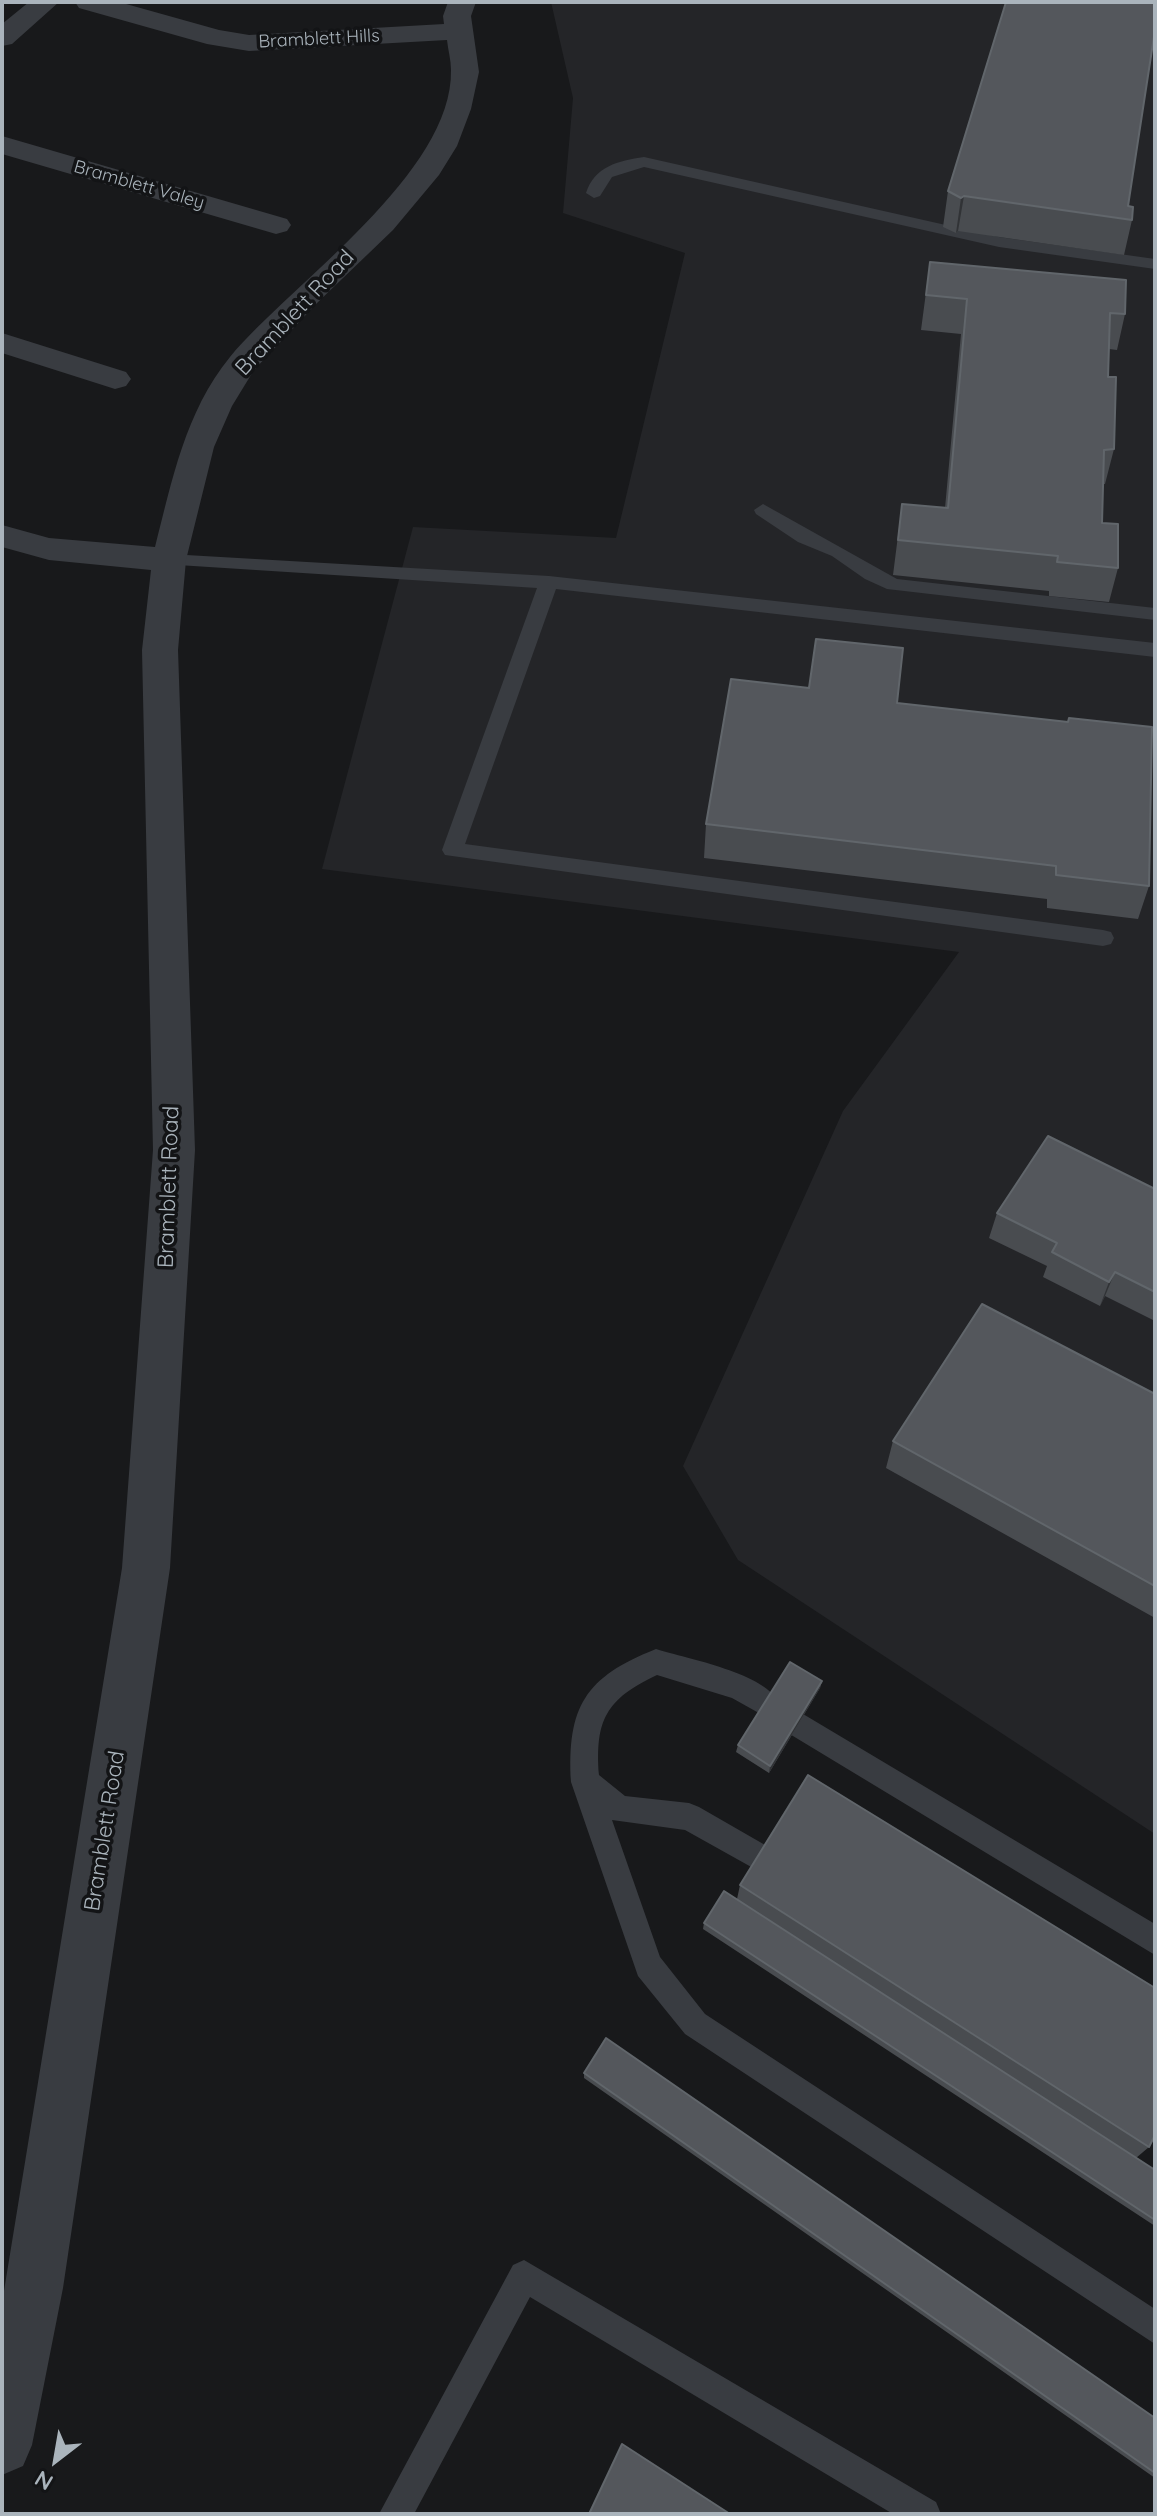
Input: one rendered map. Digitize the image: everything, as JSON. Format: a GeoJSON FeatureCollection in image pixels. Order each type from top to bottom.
{"type":"FeatureCollection","features":[{"type":"Feature","properties":{"kind":"street"},"geometry":{"type":"LineString","coordinates":[[2,38],[45,2]]}},
{"type":"Feature","properties":{"kind":"street","name":"Bramblett Hills"},"geometry":{"type":"LineString","coordinates":[[89,2],[217,38],[277,44],[456,13]]}},
{"type":"Feature","properties":{"kind":"street","name":"Bramblett Road"},"geometry":{"type":"LineString","coordinates":[[2,2445],[34,2288],[146,1568],[174,1150],[160,650],[169,560],[197,447],[216,406],[241,365],[306,296],[382,224],[429,169],[457,109],[465,72],[456,13]]}},
{"type":"Feature","properties":{"kind":"street","name":"Bramblett Valey"},"geometry":{"type":"LineString","coordinates":[[2,145],[276,225]]}},
{"type":"Feature","properties":{"kind":"street"},"geometry":{"type":"LineString","coordinates":[[2,343],[115,379]]}},
{"type":"Feature","properties":{"kind":"street"},"geometry":{"type":"LineString","coordinates":[[2,536],[49,549],[169,560]]}},
{"type":"Feature","properties":{"kind":"lane"},"geometry":{"type":"LineString","coordinates":[[594,193],[596,183],[605,173],[624,164],[644,162],[999,242],[1155,264]]}},
{"type":"Feature","properties":{"kind":"lane"},"geometry":{"type":"LineString","coordinates":[[763,510],[805,538],[839,552],[872,575],[894,585],[1155,614]]}},
{"type":"Feature","properties":{"kind":"lane"},"geometry":{"type":"LineString","coordinates":[[169,560],[549,582],[1155,650]]}},
{"type":"Feature","properties":{"kind":"lane"},"geometry":{"type":"LineString","coordinates":[[549,582],[452,850],[1103,938]]}},
{"type":"Feature","properties":{"kind":"lane"},"geometry":{"type":"LineString","coordinates":[[766,1704],[739,1687],[656,1662],[624,1677],[593,1706],[583,1748],[585,1782],[648,1966],[695,2024],[1155,2328]]}},
{"type":"Feature","properties":{"kind":"lane"},"geometry":{"type":"LineString","coordinates":[[798,1724],[1155,1940]]}},
{"type":"Feature","properties":{"kind":"lane"},"geometry":{"type":"LineString","coordinates":[[585,1782],[619,1809],[689,1817],[762,1859]]}},
{"type":"Feature","properties":{"kind":"lane"},"geometry":{"type":"LineString","coordinates":[[396,2514],[524,2276],[924,2514]]}},
{"type":"Feature","properties":{"kind":"shaded area"},"geometry":{"type":"Polygon","coordinates":[[[551,2],[1155,2],[1155,1834],[738,1560],[683,1466],[843,1111],[959,952],[322,869],[413,527],[616,538],[685,253],[563,213],[573,98],[551,2]]]}},
{"type":"Feature","properties":{"kind":"building"},"geometry":{"type":"Polygon","coordinates":[[[1006,2],[1155,2],[1155,30],[1128,206],[1133,207],[1132,220],[961,198],[948,191],[1006,2]]]}},
{"type":"Feature","properties":{"kind":"building"},"geometry":{"type":"Polygon","coordinates":[[[930,262],[1126,280],[1125,314],[1110,313],[1108,377],[1116,377],[1114,449],[1104,450],[1102,523],[1118,524],[1118,568],[1057,562],[1058,556],[898,540],[902,504],[948,508],[967,299],[926,295],[930,262]]]}},
{"type":"Feature","properties":{"kind":"building"},"geometry":{"type":"Polygon","coordinates":[[[816,639],[903,648],[897,703],[1068,722],[1069,718],[1152,727],[1149,886],[1056,875],[1056,866],[706,824],[731,679],[809,688],[816,639]]]}},
{"type":"Feature","properties":{"kind":"building"},"geometry":{"type":"Polygon","coordinates":[[[1048,1136],[1155,1189],[1155,1292],[1115,1272],[1109,1282],[1052,1252],[1057,1243],[997,1213],[1048,1136]]]}},
{"type":"Feature","properties":{"kind":"building"},"geometry":{"type":"Polygon","coordinates":[[[982,1304],[1155,1394],[1155,1586],[893,1441],[982,1304]]]}},
{"type":"Feature","properties":{"kind":"building"},"geometry":{"type":"Polygon","coordinates":[[[790,1662],[822,1681],[770,1766],[738,1745],[790,1662]]]}},
{"type":"Feature","properties":{"kind":"building"},"geometry":{"type":"Polygon","coordinates":[[[808,1775],[1155,1988],[1155,2135],[1149,2147],[740,1885],[808,1775]]]}},
{"type":"Feature","properties":{"kind":"building"},"geometry":{"type":"Polygon","coordinates":[[[724,1891],[1155,2170],[1155,2220],[704,1923],[724,1891]]]}},
{"type":"Feature","properties":{"kind":"building"},"geometry":{"type":"Polygon","coordinates":[[[606,2038],[1155,2418],[1155,2473],[584,2073],[606,2038]]]}},
{"type":"Feature","properties":{"kind":"building"},"geometry":{"type":"Polygon","coordinates":[[[622,2444],[730,2514],[589,2514],[622,2444]]]}}]}
